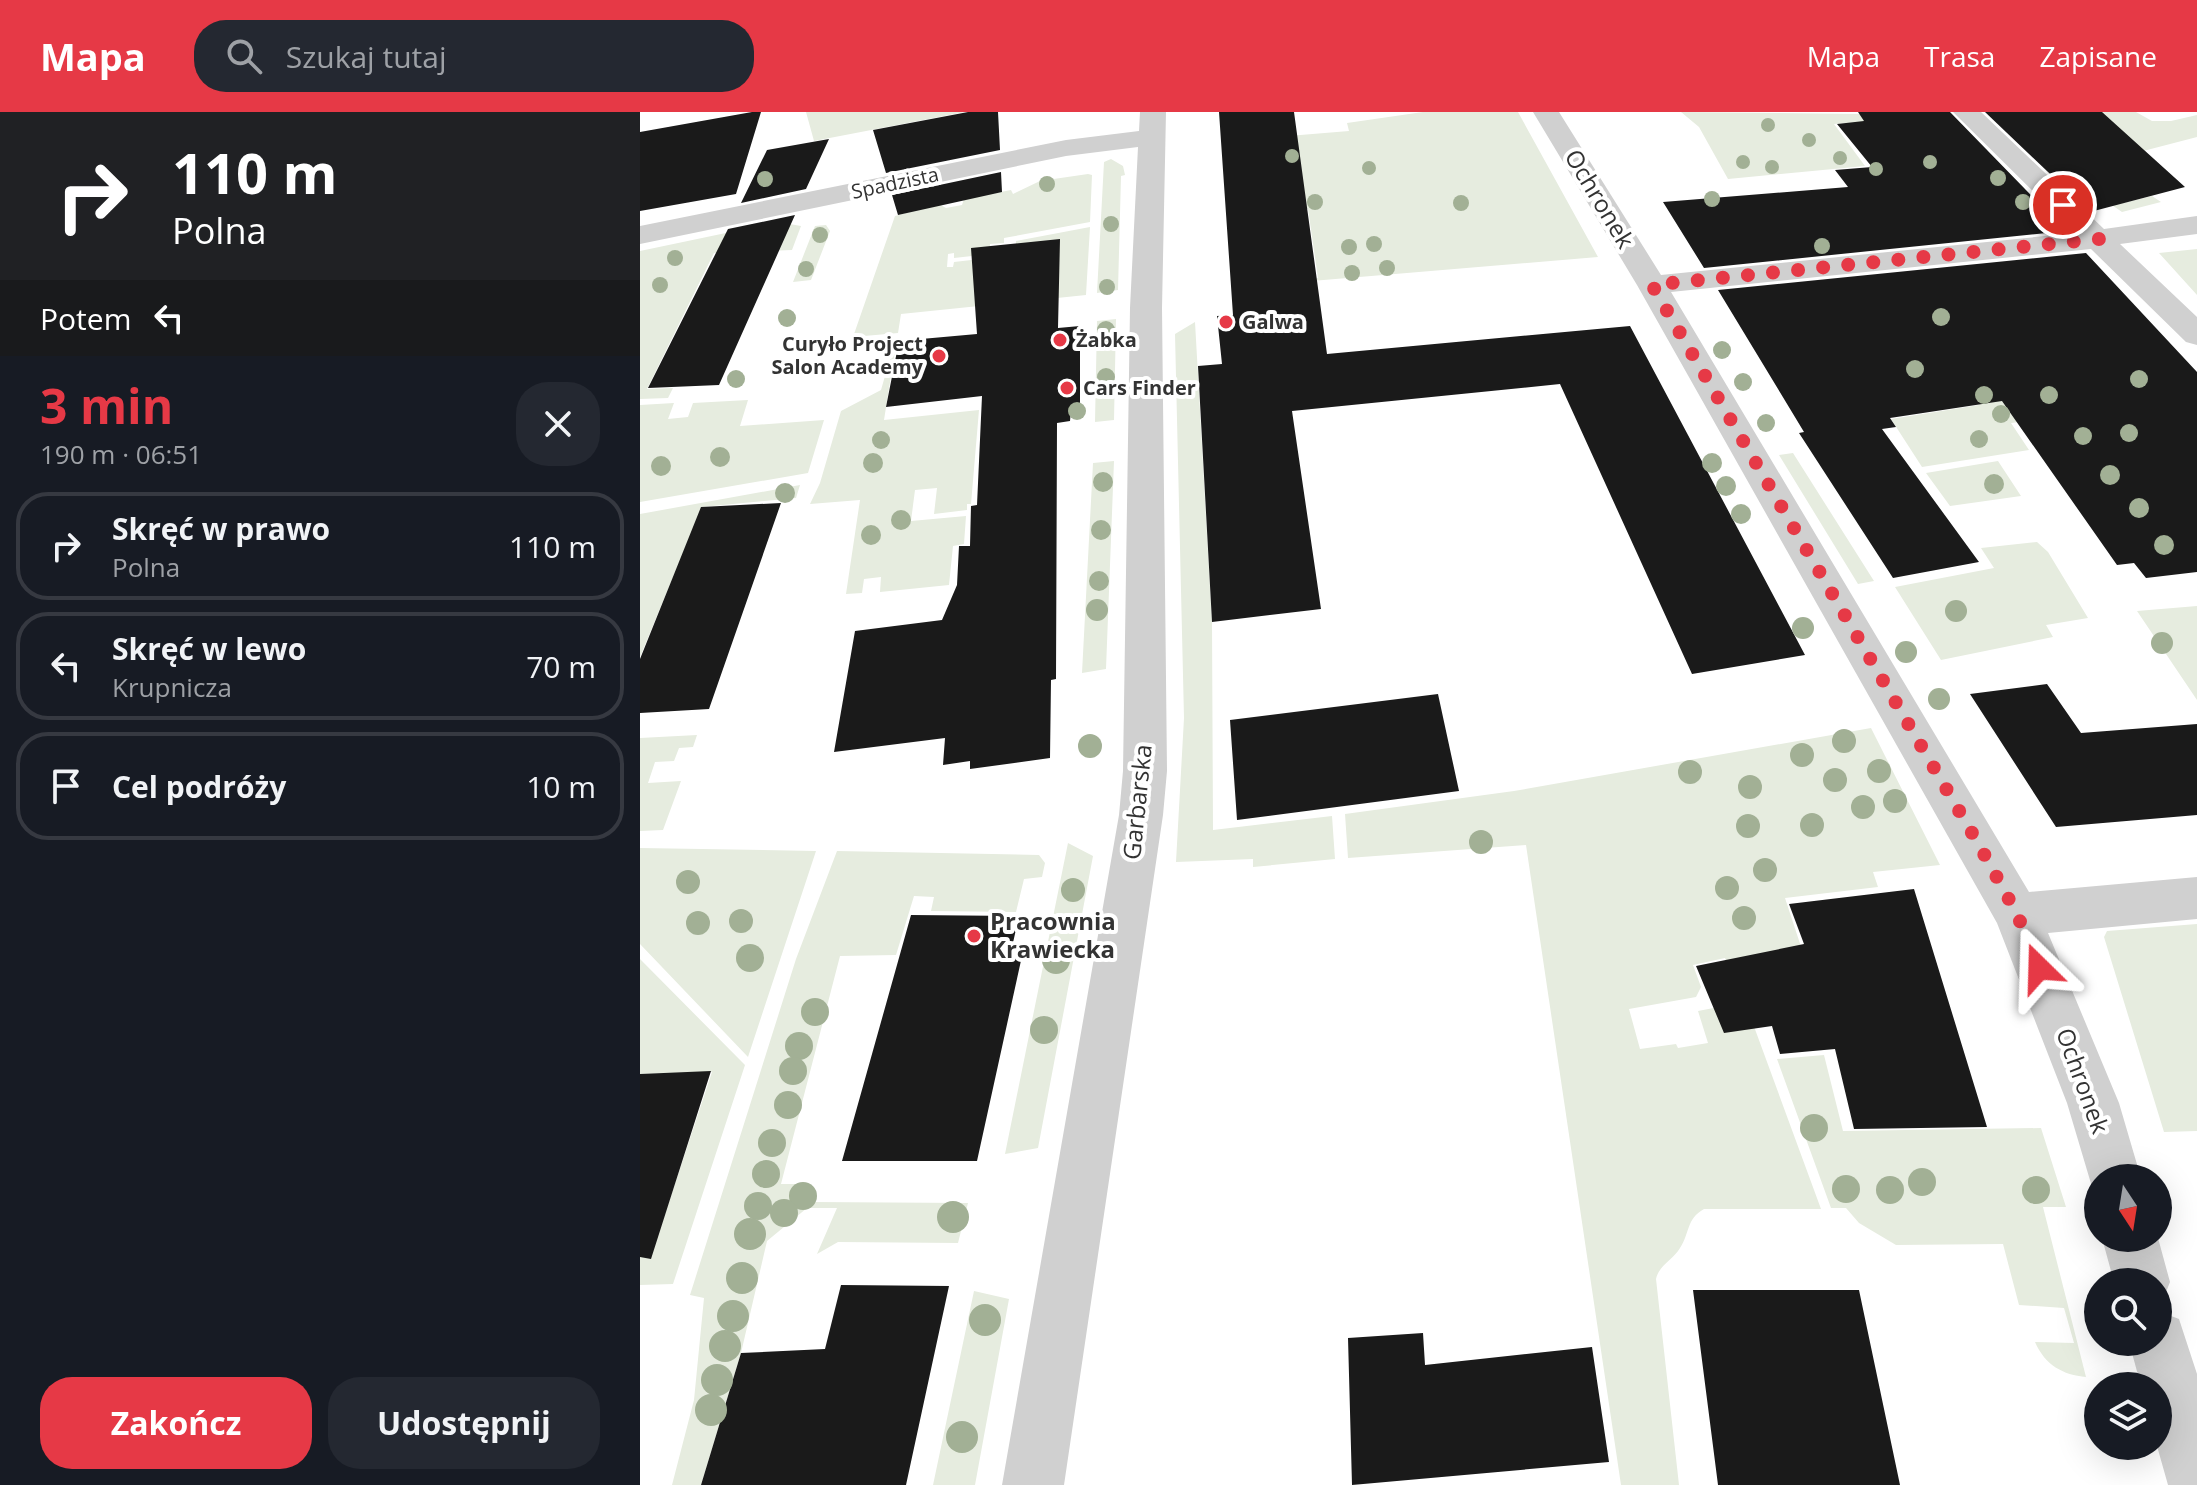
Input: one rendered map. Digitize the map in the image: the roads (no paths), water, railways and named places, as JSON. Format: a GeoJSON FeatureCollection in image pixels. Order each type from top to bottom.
{"type":"FeatureCollection","features":[{"type":"Feature","properties":{"kind":"street","name":"Ochronek"},"geometry":{"type":"LineString","coordinates":[[1546,112],[1652,285],[2017,914],[2093,1103],[2110,1164]]}},
{"type":"Feature","properties":{"kind":"street"},"geometry":{"type":"LineString","coordinates":[[1966,112],[2197,335]]}},
{"type":"Feature","properties":{"kind":"street","name":"Spadzista"},"geometry":{"type":"LineString","coordinates":[[640,235],[1066,148],[1152,125]]}},
{"type":"Feature","properties":{"kind":"street","name":"Garbarska"},"geometry":{"type":"LineString","coordinates":[[1033,1485],[1145,771],[1146,308],[1152,125]]}},
{"type":"Feature","properties":{"kind":"street"},"geometry":{"type":"LineString","coordinates":[[1652,285],[2099,239],[2197,225]]}},
{"type":"Feature","properties":{"kind":"street"},"geometry":{"type":"LineString","coordinates":[[2017,914],[2197,898]]}},
{"type":"Feature","properties":{"kind":"street"},"geometry":{"type":"LineString","coordinates":[[2162,1356],[2197,1481]]}},
{"type":"Feature","properties":{"kind":"place","name":"Galwa"},"geometry":{"type":"Point","coordinates":[1226,322]}},
{"type":"Feature","properties":{"kind":"place","name":"Żabka"},"geometry":{"type":"Point","coordinates":[1060,340]}},
{"type":"Feature","properties":{"kind":"place","name":"Curyło Project Salon Academy"},"geometry":{"type":"Point","coordinates":[939,356]}},
{"type":"Feature","properties":{"kind":"place","name":"Cars Finder"},"geometry":{"type":"Point","coordinates":[1067,388]}},
{"type":"Feature","properties":{"kind":"place","name":"Pracownia Krawiecka"},"geometry":{"type":"Point","coordinates":[974,936]}}]}
